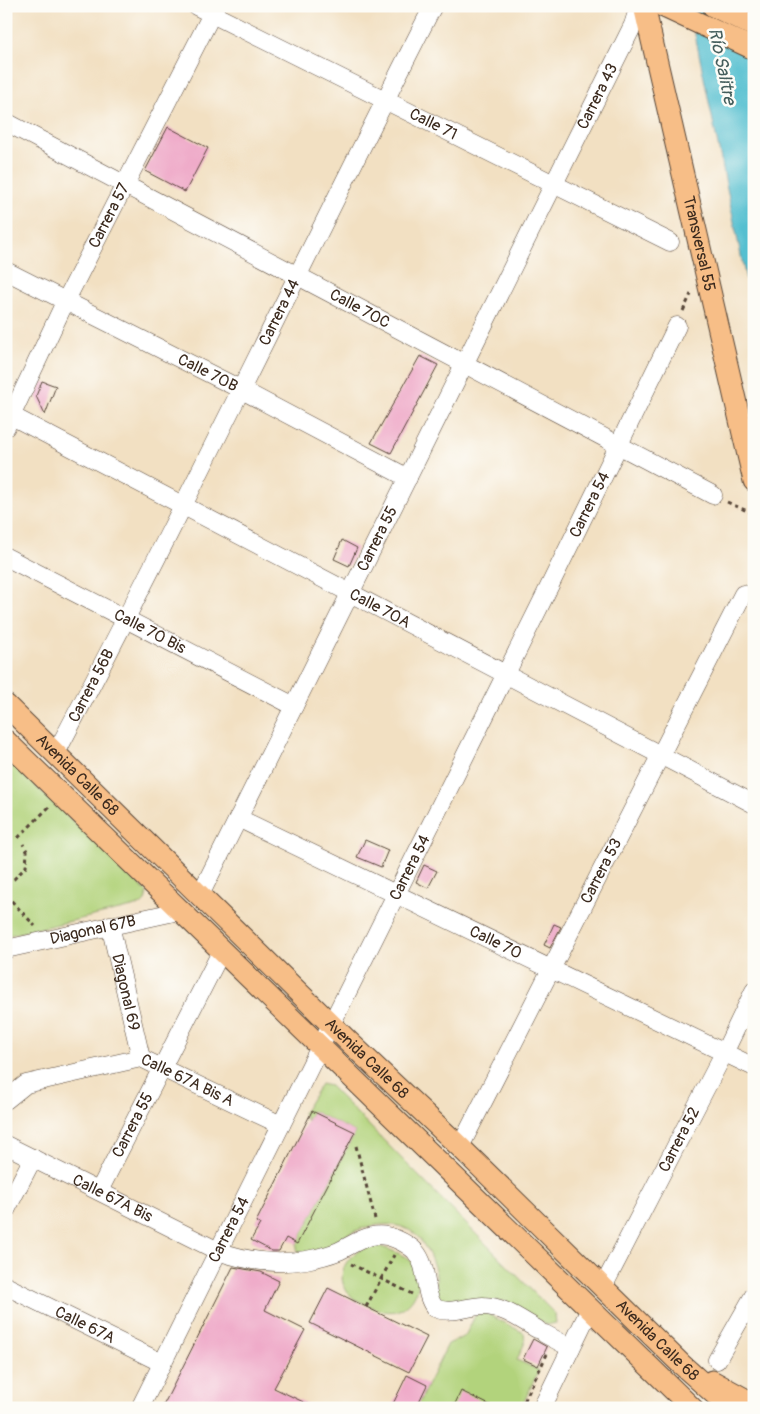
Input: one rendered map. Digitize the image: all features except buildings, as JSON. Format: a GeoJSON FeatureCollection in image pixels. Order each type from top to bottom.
{"type":"FeatureCollection","features":[{"type":"Feature","properties":{"kind":"main road","name":"Transversal 55"},"geometry":{"type":"LineString","coordinates":[[644,6],[754,481]]}},
{"type":"Feature","properties":{"kind":"main road"},"geometry":{"type":"LineString","coordinates":[[712,6],[752,25]]}},
{"type":"Feature","properties":{"kind":"main road"},"geometry":{"type":"LineString","coordinates":[[671,10],[754,49]]}},
{"type":"Feature","properties":{"kind":"main road","name":"Avenida Calle 68"},"geometry":{"type":"LineString","coordinates":[[6,704],[681,1364],[730,1408]]}},
{"type":"Feature","properties":{"kind":"main road","name":"Avenida Calle 68"},"geometry":{"type":"LineString","coordinates":[[6,741],[692,1408]]}},
{"type":"Feature","properties":{"kind":"main road"},"geometry":{"type":"LineString","coordinates":[[681,1364],[754,1404]]}},
{"type":"Feature","properties":{"kind":"street","name":"Calle 71"},"geometry":{"type":"LineString","coordinates":[[196,6],[214,10],[384,101],[670,242]]}},
{"type":"Feature","properties":{"kind":"street","name":"Carrera 44"},"geometry":{"type":"LineString","coordinates":[[127,619],[182,504],[433,6]]}},
{"type":"Feature","properties":{"kind":"street","name":"Carrera 43"},"geometry":{"type":"LineString","coordinates":[[554,184],[632,25],[639,6]]}},
{"type":"Feature","properties":{"kind":"street","name":"Carrera 57"},"geometry":{"type":"LineString","coordinates":[[8,419],[65,302],[214,10]]}},
{"type":"Feature","properties":{"kind":"street","name":"Calle 70C"},"geometry":{"type":"LineString","coordinates":[[6,122],[713,495]]}},
{"type":"Feature","properties":{"kind":"street","name":"Carrera 55"},"geometry":{"type":"LineString","coordinates":[[200,895],[554,184]]}},
{"type":"Feature","properties":{"kind":"street","name":"Calle 70B"},"geometry":{"type":"LineString","coordinates":[[6,271],[240,389],[408,478]]}},
{"type":"Feature","properties":{"kind":"street","name":"Carrera 54"},"geometry":{"type":"LineString","coordinates":[[140,1408],[332,1024],[394,895],[507,675],[677,326]]}},
{"type":"Feature","properties":{"kind":"street","name":"Calle 70A"},"geometry":{"type":"LineString","coordinates":[[8,419],[182,504],[754,804]]}},
{"type":"Feature","properties":{"kind":"street","name":"Calle 70 Bis"},"geometry":{"type":"LineString","coordinates":[[6,557],[294,706]]}},
{"type":"Feature","properties":{"kind":"street","name":"Carrera 53"},"geometry":{"type":"LineString","coordinates":[[460,1147],[743,594]]}},
{"type":"Feature","properties":{"kind":"street","name":"Carrera 56B"},"geometry":{"type":"LineString","coordinates":[[56,753],[127,619]]}},
{"type":"Feature","properties":{"kind":"street","name":"Calle 70"},"geometry":{"type":"LineString","coordinates":[[238,818],[394,895],[754,1067]]}},
{"type":"Feature","properties":{"kind":"street","name":"Diagonal 67B"},"geometry":{"type":"LineString","coordinates":[[6,949],[179,911]]}},
{"type":"Feature","properties":{"kind":"street","name":"Diagonal 69"},"geometry":{"type":"LineString","coordinates":[[110,925],[141,1058]]}},
{"type":"Feature","properties":{"kind":"street","name":"Carrera 55"},"geometry":{"type":"LineString","coordinates":[[99,1191],[221,952]]}},
{"type":"Feature","properties":{"kind":"street","name":"Carrera 52"},"geometry":{"type":"LineString","coordinates":[[603,1287],[754,991]]}},
{"type":"Feature","properties":{"kind":"street","name":"Calle 67A Bis A"},"geometry":{"type":"LineString","coordinates":[[6,1100],[26,1084],[141,1058],[281,1126]]}},
{"type":"Feature","properties":{"kind":"street","name":"Calle 67A Bis"},"geometry":{"type":"LineString","coordinates":[[6,1145],[218,1251],[238,1257],[267,1262],[296,1261],[330,1254],[361,1238],[379,1234]]}},
{"type":"Feature","properties":{"kind":"street"},"geometry":{"type":"LineString","coordinates":[[6,1210],[33,1158]]}},
{"type":"Feature","properties":{"kind":"street"},"geometry":{"type":"LineString","coordinates":[[379,1234],[388,1235],[401,1241],[416,1252],[424,1265],[432,1304],[440,1311],[492,1307],[508,1312],[571,1348]]}},
{"type":"Feature","properties":{"kind":"street","name":"Calle 67A"},"geometry":{"type":"LineString","coordinates":[[6,1286],[162,1363]]}},
{"type":"Feature","properties":{"kind":"street"},"geometry":{"type":"LineString","coordinates":[[716,1360],[753,1300]]}},
{"type":"Feature","properties":{"kind":"street"},"geometry":{"type":"LineString","coordinates":[[542,1408],[590,1309]]}},
{"type":"Feature","properties":{"kind":"path"},"geometry":{"type":"LineString","coordinates":[[713,495],[754,514]]}},
{"type":"Feature","properties":{"kind":"path"},"geometry":{"type":"LineString","coordinates":[[18,838],[61,795]]}},
{"type":"Feature","properties":{"kind":"path"},"geometry":{"type":"LineString","coordinates":[[6,834],[11,835]]}},
{"type":"Feature","properties":{"kind":"path"},"geometry":{"type":"LineString","coordinates":[[6,882],[21,874],[26,867],[27,851],[23,844]]}},
{"type":"Feature","properties":{"kind":"path"},"geometry":{"type":"LineString","coordinates":[[6,895],[47,940]]}},
{"type":"Feature","properties":{"kind":"path"},"geometry":{"type":"LineString","coordinates":[[356,1146],[379,1234]]}},
{"type":"Feature","properties":{"kind":"path"},"geometry":{"type":"LineString","coordinates":[[366,1307],[401,1241]]}},
{"type":"Feature","properties":{"kind":"path"},"geometry":{"type":"LineString","coordinates":[[330,1254],[432,1304]]}},
{"type":"Feature","properties":{"kind":"path"},"geometry":{"type":"LineString","coordinates":[[521,1408],[546,1334]]}},
{"type":"Feature","properties":{"kind":"green space"},"geometry":{"type":"Polygon","coordinates":[[[6,758],[142,887],[147,893],[145,901],[141,905],[6,936],[6,758]]]}},
{"type":"Feature","properties":{"kind":"green space"},"geometry":{"type":"Polygon","coordinates":[[[321,1084],[330,1086],[555,1314],[556,1323],[546,1325],[504,1301],[444,1303],[437,1294],[435,1270],[427,1250],[418,1237],[410,1230],[400,1226],[379,1225],[369,1227],[349,1234],[324,1249],[297,1252],[297,1244],[355,1132],[312,1111],[307,1121],[303,1113],[321,1084]]]}},
{"type":"Feature","properties":{"kind":"green space"},"geometry":{"type":"Polygon","coordinates":[[[375,1245],[407,1258],[417,1270],[419,1278],[416,1293],[406,1306],[399,1310],[387,1312],[380,1310],[352,1297],[345,1289],[342,1280],[346,1264],[358,1251],[375,1245]]]}},
{"type":"Feature","properties":{"kind":"green space"},"geometry":{"type":"Polygon","coordinates":[[[486,1313],[524,1333],[525,1342],[517,1360],[539,1370],[521,1408],[416,1408],[448,1344],[465,1336],[476,1314],[486,1313]]]}},
{"type":"Feature","properties":{"kind":"water","name":"Río Salitre"},"geometry":{"type":"Polygon","coordinates":[[[689,6],[737,6],[754,87],[754,318],[689,6]]]}}]}
